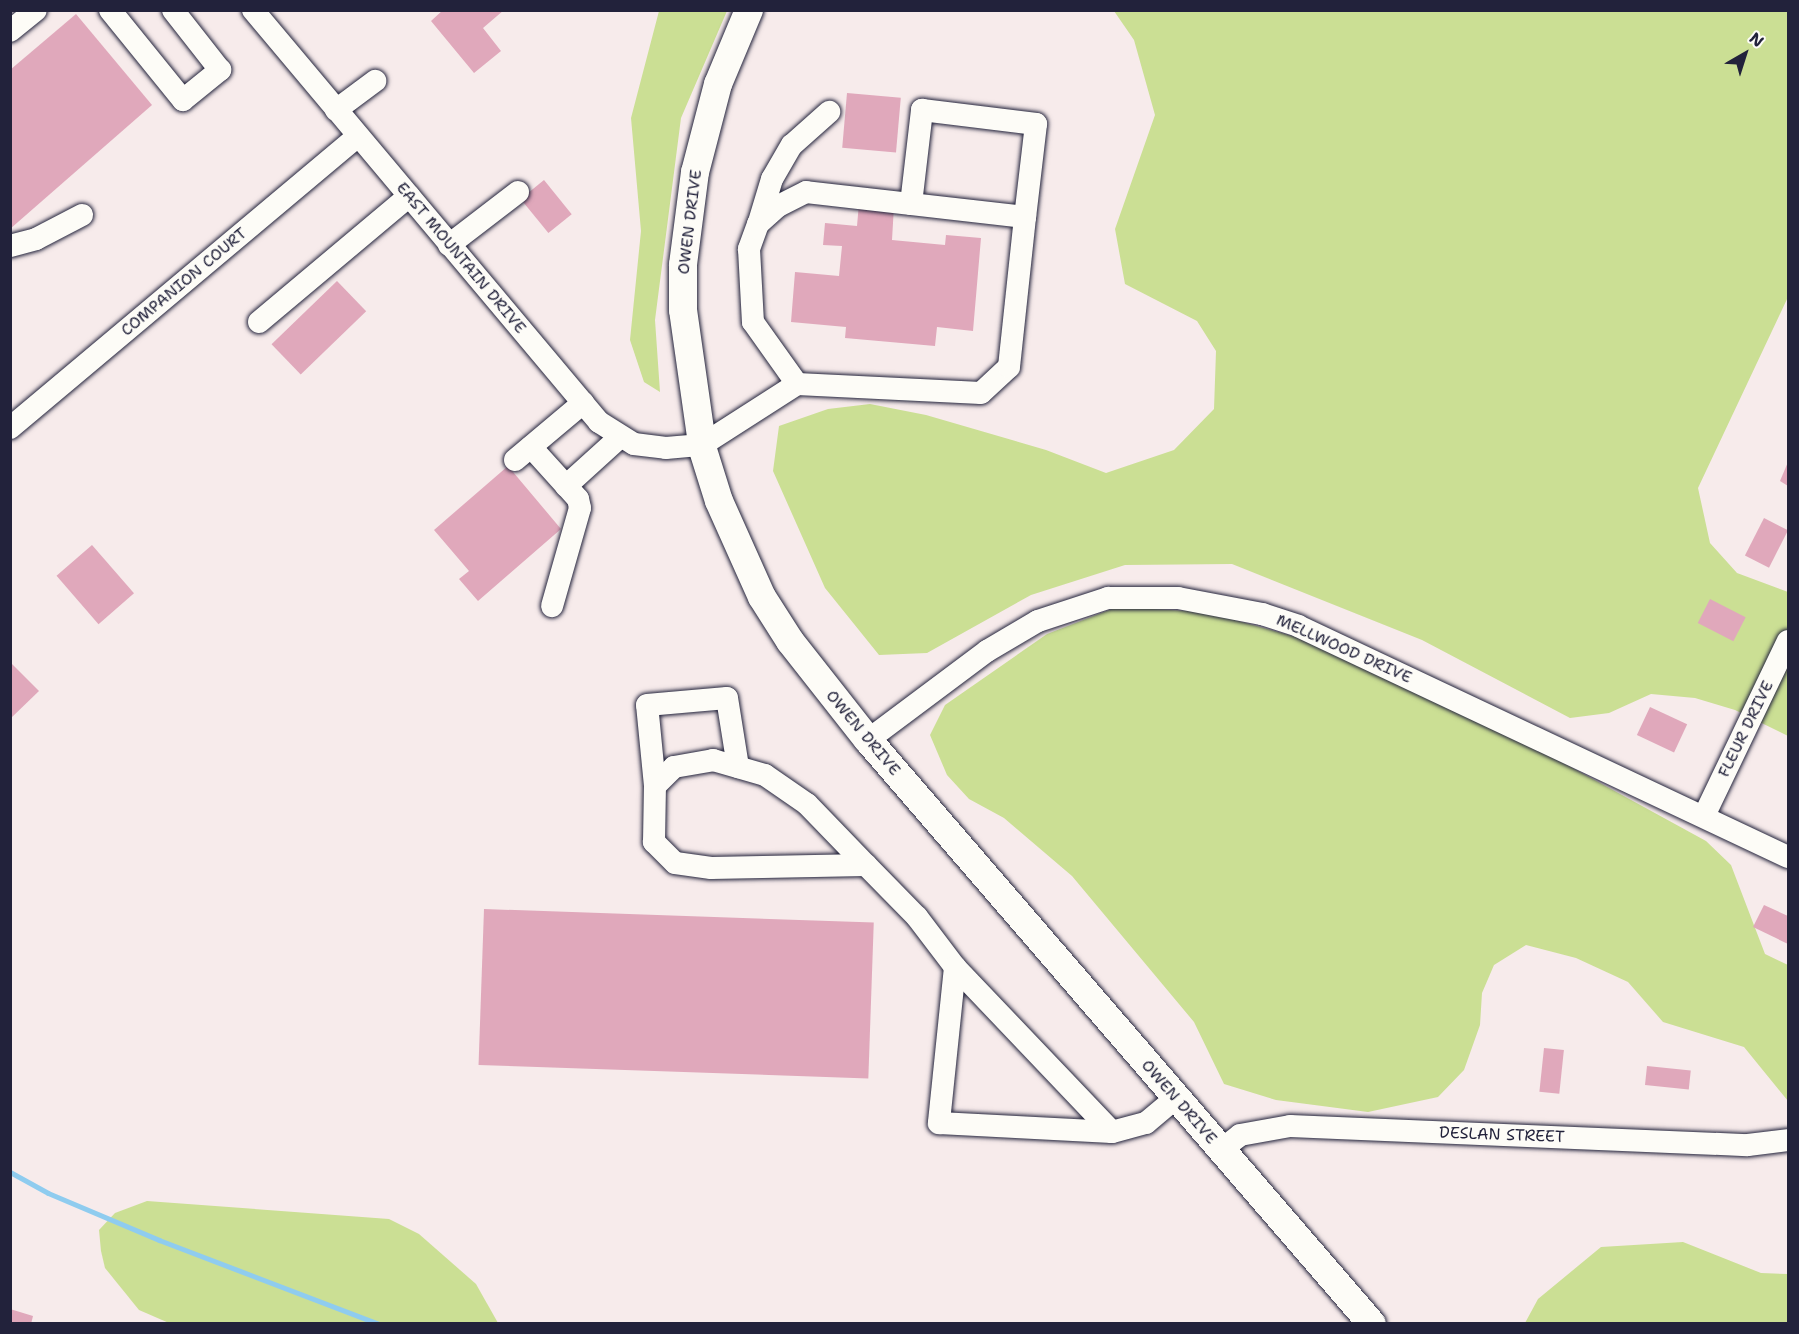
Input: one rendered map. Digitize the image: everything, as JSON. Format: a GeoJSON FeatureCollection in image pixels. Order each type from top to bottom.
{"type":"FeatureCollection","features":[{"type":"Feature","properties":{"kind":"main road","name":"OWEN DRIVE"},"geometry":{"type":"LineString","coordinates":[[749,10],[705,125],[687,226],[683,310],[702,445],[719,501],[762,597],[790,641],[868,740],[1372,1323]]}},
{"type":"Feature","properties":{"kind":"street"},"geometry":{"type":"LineString","coordinates":[[10,31],[36,10]]}},
{"type":"Feature","properties":{"kind":"street"},"geometry":{"type":"LineString","coordinates":[[110,10],[183,99],[220,70],[173,10]]}},
{"type":"Feature","properties":{"kind":"street","name":"EAST MOUNTAIN DRIVE"},"geometry":{"type":"LineString","coordinates":[[253,10],[583,403],[619,438]]}},
{"type":"Feature","properties":{"kind":"street"},"geometry":{"type":"LineString","coordinates":[[336,110],[375,81]]}},
{"type":"Feature","properties":{"kind":"street"},"geometry":{"type":"LineString","coordinates":[[566,486],[619,438],[666,448],[702,445],[797,384],[981,393],[1009,367],[1036,124],[922,110],[910,204]]}},
{"type":"Feature","properties":{"kind":"street"},"geometry":{"type":"LineString","coordinates":[[797,384],[753,322],[749,249],[771,179],[792,145],[830,112]]}},
{"type":"Feature","properties":{"kind":"street","name":"COMPANION COURT"},"geometry":{"type":"LineString","coordinates":[[10,428],[358,136]]}},
{"type":"Feature","properties":{"kind":"street"},"geometry":{"type":"LineString","coordinates":[[449,245],[518,192]]}},
{"type":"Feature","properties":{"kind":"street"},"geometry":{"type":"LineString","coordinates":[[758,224],[778,206],[806,192],[1025,217]]}},
{"type":"Feature","properties":{"kind":"street"},"geometry":{"type":"LineString","coordinates":[[259,321],[409,196]]}},
{"type":"Feature","properties":{"kind":"street"},"geometry":{"type":"LineString","coordinates":[[10,246],[36,239],[82,215]]}},
{"type":"Feature","properties":{"kind":"street"},"geometry":{"type":"LineString","coordinates":[[552,606],[580,512],[578,499],[566,486],[523,454],[583,403]]}},
{"type":"Feature","properties":{"kind":"street","name":"MELLWOOD DRIVE"},"geometry":{"type":"LineString","coordinates":[[868,740],[987,651],[1038,621],[1108,598],[1178,598],[1262,614],[1298,626],[1788,856]]}},
{"type":"Feature","properties":{"kind":"street","name":"FLEUR DRIVE"},"geometry":{"type":"LineString","coordinates":[[1704,816],[1788,641]]}},
{"type":"Feature","properties":{"kind":"street"},"geometry":{"type":"LineString","coordinates":[[738,767],[727,698],[647,705],[655,786],[654,842],[675,863],[711,868],[866,865]]}},
{"type":"Feature","properties":{"kind":"street"},"geometry":{"type":"LineString","coordinates":[[655,786],[674,767],[713,760],[765,775],[807,804],[917,917],[955,967],[1112,1132]]}},
{"type":"Feature","properties":{"kind":"street"},"geometry":{"type":"LineString","coordinates":[[955,967],[939,1123],[1112,1132],[1146,1123],[1176,1098]]}},
{"type":"Feature","properties":{"kind":"street","name":"DESLAN STREET"},"geometry":{"type":"LineString","coordinates":[[1221,1150],[1240,1134],[1290,1126],[1748,1145],[1788,1140]]}},
{"type":"Feature","properties":{"kind":"green space"},"geometry":{"type":"Polygon","coordinates":[[[659,11],[727,11],[681,118],[655,320],[660,392],[644,382],[630,340],[641,231],[631,118],[659,11]]]}},
{"type":"Feature","properties":{"kind":"green space"},"geometry":{"type":"Polygon","coordinates":[[[1114,11],[1788,11],[1788,297],[1698,488],[1710,543],[1737,573],[1788,592],[1788,736],[1735,710],[1695,698],[1651,694],[1609,713],[1570,718],[1422,640],[1232,564],[1125,565],[1031,595],[927,653],[879,655],[825,588],[773,471],[779,426],[828,409],[870,404],[926,415],[1046,450],[1106,473],[1174,450],[1214,409],[1216,351],[1197,321],[1125,284],[1115,229],[1155,115],[1134,40],[1114,11]]]}},
{"type":"Feature","properties":{"kind":"green space"},"geometry":{"type":"Polygon","coordinates":[[[1117,607],[1206,612],[1314,642],[1527,743],[1706,841],[1731,865],[1765,954],[1788,965],[1788,1101],[1744,1047],[1663,1022],[1628,982],[1576,958],[1526,945],[1494,965],[1482,993],[1480,1025],[1464,1070],[1438,1097],[1368,1112],[1276,1100],[1224,1084],[1194,1022],[1072,876],[1004,818],[969,799],[947,775],[930,735],[945,705],[1047,634],[1117,607]]]}},
{"type":"Feature","properties":{"kind":"green space"},"geometry":{"type":"Polygon","coordinates":[[[147,1201],[389,1219],[419,1234],[476,1284],[498,1323],[169,1323],[139,1310],[105,1268],[101,1251],[99,1230],[115,1213],[147,1201]]]}},
{"type":"Feature","properties":{"kind":"green space"},"geometry":{"type":"Polygon","coordinates":[[[1683,1242],[1761,1273],[1788,1274],[1788,1323],[1525,1323],[1538,1299],[1601,1247],[1683,1242]]]}},
{"type":"Feature","properties":{"kind":"building"},"geometry":{"type":"Polygon","coordinates":[[[443,10],[504,10],[483,28],[501,51],[474,73],[431,21],[443,10]]]}},
{"type":"Feature","properties":{"kind":"building"},"geometry":{"type":"Polygon","coordinates":[[[76,14],[152,105],[10,229],[10,70],[76,14]]]}},
{"type":"Feature","properties":{"kind":"building"},"geometry":{"type":"Polygon","coordinates":[[[847,93],[901,98],[896,152],[842,148],[847,93]]]}},
{"type":"Feature","properties":{"kind":"building"},"geometry":{"type":"Polygon","coordinates":[[[544,180],[572,214],[548,233],[521,199],[544,180]]]}},
{"type":"Feature","properties":{"kind":"building"},"geometry":{"type":"Polygon","coordinates":[[[859,203],[894,206],[892,240],[945,245],[946,235],[981,238],[973,331],[937,327],[935,346],[845,338],[846,327],[791,322],[795,272],[839,276],[842,246],[823,245],[825,223],[857,226],[859,203]]]}},
{"type":"Feature","properties":{"kind":"building"},"geometry":{"type":"Polygon","coordinates":[[[337,281],[366,311],[301,374],[272,344],[337,281]]]}},
{"type":"Feature","properties":{"kind":"building"},"geometry":{"type":"Polygon","coordinates":[[[1788,462],[1788,486],[1780,481],[1788,462]]]}},
{"type":"Feature","properties":{"kind":"building"},"geometry":{"type":"Polygon","coordinates":[[[508,466],[561,529],[478,601],[459,579],[469,571],[434,530],[508,466]]]}},
{"type":"Feature","properties":{"kind":"building"},"geometry":{"type":"Polygon","coordinates":[[[1764,518],[1788,530],[1769,568],[1745,555],[1764,518]]]}},
{"type":"Feature","properties":{"kind":"building"},"geometry":{"type":"Polygon","coordinates":[[[92,545],[134,593],[99,624],[57,576],[92,545]]]}},
{"type":"Feature","properties":{"kind":"building"},"geometry":{"type":"Polygon","coordinates":[[[1710,599],[1746,617],[1733,641],[1698,623],[1710,599]]]}},
{"type":"Feature","properties":{"kind":"building"},"geometry":{"type":"Polygon","coordinates":[[[10,662],[39,691],[10,719],[10,662]]]}},
{"type":"Feature","properties":{"kind":"building"},"geometry":{"type":"Polygon","coordinates":[[[1650,707],[1687,724],[1674,752],[1637,735],[1650,707]]]}},
{"type":"Feature","properties":{"kind":"building"},"geometry":{"type":"Polygon","coordinates":[[[1764,905],[1788,916],[1788,944],[1753,927],[1764,905]]]}},
{"type":"Feature","properties":{"kind":"building"},"geometry":{"type":"Polygon","coordinates":[[[484,909],[874,923],[868,1079],[479,1065],[484,909]]]}},
{"type":"Feature","properties":{"kind":"building"},"geometry":{"type":"Polygon","coordinates":[[[1544,1048],[1564,1050],[1559,1094],[1539,1092],[1544,1048]]]}},
{"type":"Feature","properties":{"kind":"building"},"geometry":{"type":"Polygon","coordinates":[[[1647,1066],[1691,1071],[1689,1089],[1645,1085],[1647,1066]]]}},
{"type":"Feature","properties":{"kind":"building"},"geometry":{"type":"Polygon","coordinates":[[[10,1309],[33,1316],[31,1324],[10,1324],[10,1309]]]}},
{"type":"Feature","properties":{"kind":"waterway"},"geometry":{"type":"LineString","coordinates":[[10,1172],[48,1193],[159,1240],[379,1324]]}}]}
